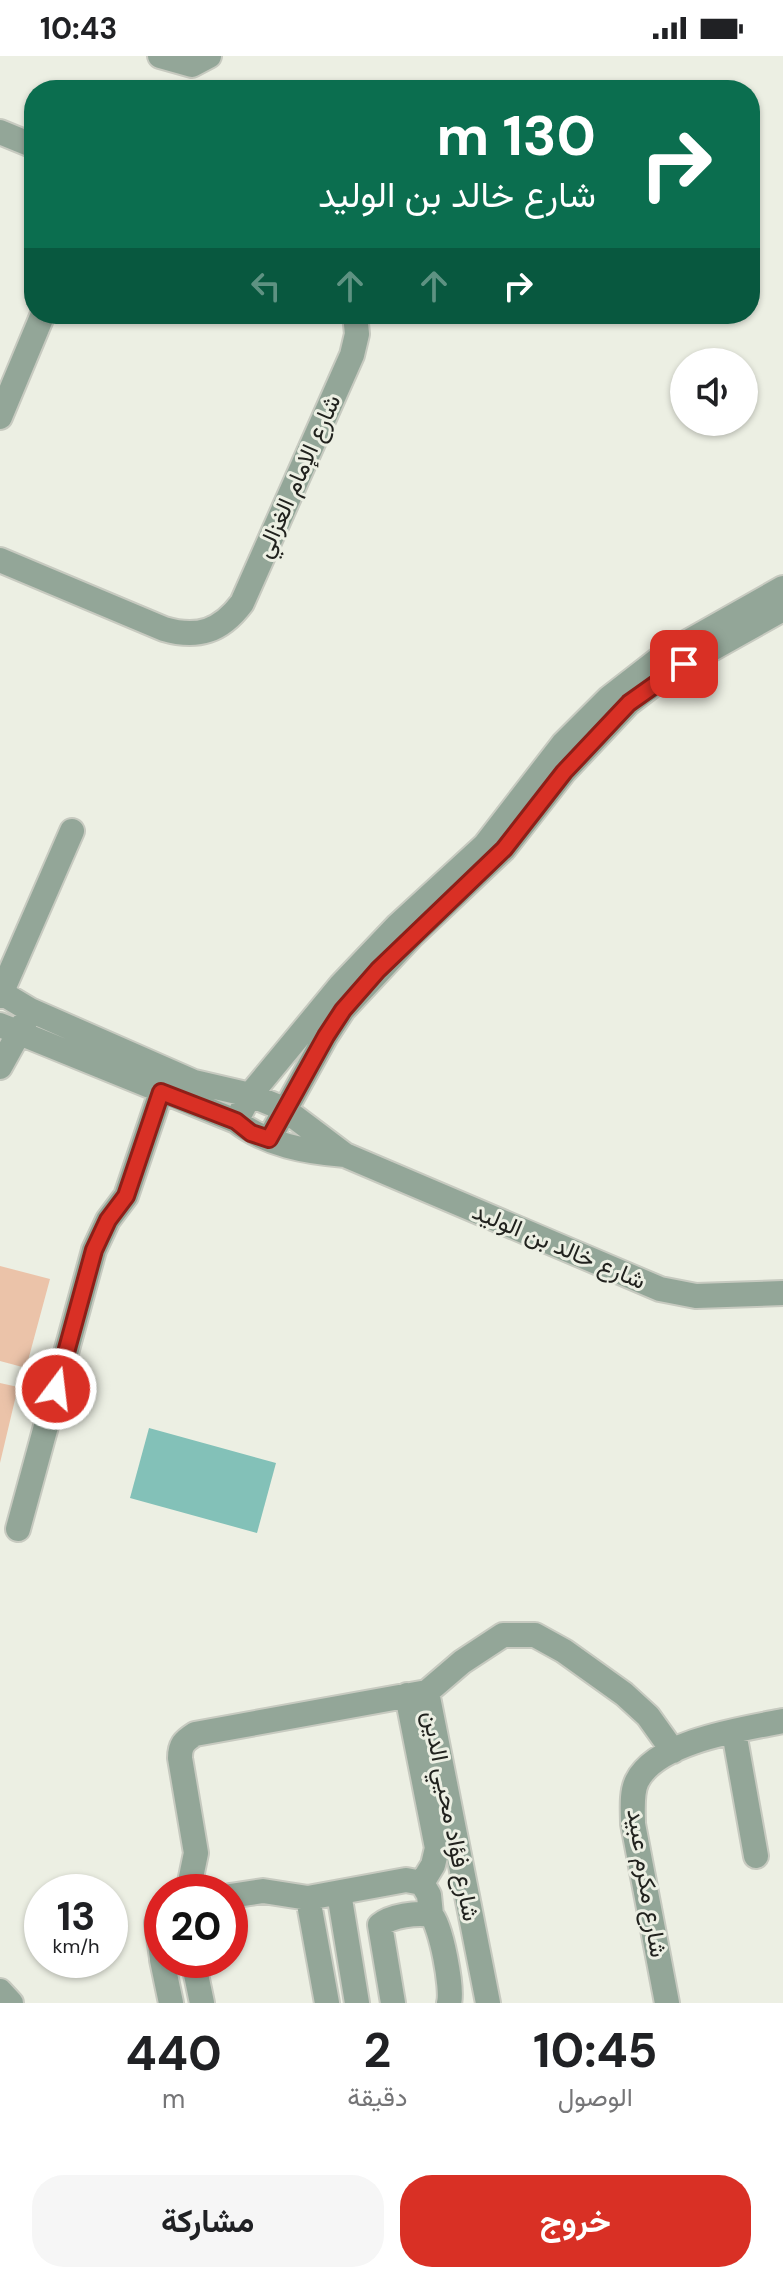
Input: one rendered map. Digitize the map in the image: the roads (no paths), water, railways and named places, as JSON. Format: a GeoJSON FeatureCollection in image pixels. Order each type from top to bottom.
{"type":"FeatureCollection","features":[{"type":"Feature","properties":{"kind":"street"},"geometry":{"type":"LineString","coordinates":[[160,56],[192,65],[209,56]]}},
{"type":"Feature","properties":{"kind":"street"},"geometry":{"type":"LineString","coordinates":[[0,132],[24,142]]}},
{"type":"Feature","properties":{"kind":"street"},"geometry":{"type":"LineString","coordinates":[[0,417],[39,324]]}},
{"type":"Feature","properties":{"kind":"street","name":"شارع الإمام الغزالي"},"geometry":{"type":"LineString","coordinates":[[0,560],[164,629],[182,634],[200,634],[217,628],[242,603],[352,355],[356,324]]}},
{"type":"Feature","properties":{"kind":"street"},"geometry":{"type":"LineString","coordinates":[[236,1121],[250,1095],[363,961],[485,845],[563,744],[609,698],[663,656],[783,588]]}},
{"type":"Feature","properties":{"kind":"street"},"geometry":{"type":"LineString","coordinates":[[269,1139],[343,1010],[413,935],[504,849],[564,772],[629,703],[667,674],[783,609]]}},
{"type":"Feature","properties":{"kind":"street"},"geometry":{"type":"LineString","coordinates":[[1,993],[72,831]]}},
{"type":"Feature","properties":{"kind":"street","name":"شارع خالد بن الوليد"},"geometry":{"type":"LineString","coordinates":[[1,993],[30,1010],[194,1082],[250,1095],[284,1109],[345,1155],[660,1289],[696,1296],[783,1293]]}},
{"type":"Feature","properties":{"kind":"street"},"geometry":{"type":"LineString","coordinates":[[0,1067],[10,1029],[30,1010]]}},
{"type":"Feature","properties":{"kind":"street","name":"شارع خالد بن الوليد"},"geometry":{"type":"LineString","coordinates":[[10,1029],[236,1121],[251,1133],[304,1151],[345,1155]]}},
{"type":"Feature","properties":{"kind":"street"},"geometry":{"type":"LineString","coordinates":[[18,1529],[94,1250],[108,1220],[126,1196],[161,1092]]}},
{"type":"Feature","properties":{"kind":"street","name":"شارع فؤاد محيي الدين"},"geometry":{"type":"LineString","coordinates":[[488,2003],[417,1693],[503,1635],[535,1635],[564,1651],[624,1694],[648,1716],[673,1751]]}},
{"type":"Feature","properties":{"kind":"street"},"geometry":{"type":"LineString","coordinates":[[192,1874],[196,1853],[180,1758],[180,1749],[185,1740],[195,1734],[417,1693],[437,1848],[433,1865],[422,1883]]}},
{"type":"Feature","properties":{"kind":"street","name":"شارع مكرم عبيد"},"geometry":{"type":"LineString","coordinates":[[667,2003],[633,1824],[637,1781],[653,1762],[673,1751],[783,1721]]}},
{"type":"Feature","properties":{"kind":"street"},"geometry":{"type":"LineString","coordinates":[[734,1732],[756,1856]]}},
{"type":"Feature","properties":{"kind":"street"},"geometry":{"type":"LineString","coordinates":[[248,1893],[263,1891],[308,1898],[406,1880],[422,1883],[429,1895],[431,1915],[438,1927],[450,1990],[449,2003]]}},
{"type":"Feature","properties":{"kind":"street"},"geometry":{"type":"LineString","coordinates":[[339,1893],[357,2003]]}},
{"type":"Feature","properties":{"kind":"street"},"geometry":{"type":"LineString","coordinates":[[308,1898],[327,2003]]}},
{"type":"Feature","properties":{"kind":"street"},"geometry":{"type":"LineString","coordinates":[[393,2003],[380,1925],[388,1920],[431,1915]]}},
{"type":"Feature","properties":{"kind":"street"},"geometry":{"type":"LineString","coordinates":[[166,1978],[171,2003]]}},
{"type":"Feature","properties":{"kind":"street"},"geometry":{"type":"LineString","coordinates":[[197,1978],[202,2003]]}},
{"type":"Feature","properties":{"kind":"street"},"geometry":{"type":"LineString","coordinates":[[0,1991],[11,2003]]}},
{"type":"Feature","properties":{"kind":"water"},"geometry":{"type":"Polygon","coordinates":[[[149,1428],[276,1463],[257,1533],[130,1498],[149,1428]]]}}]}
